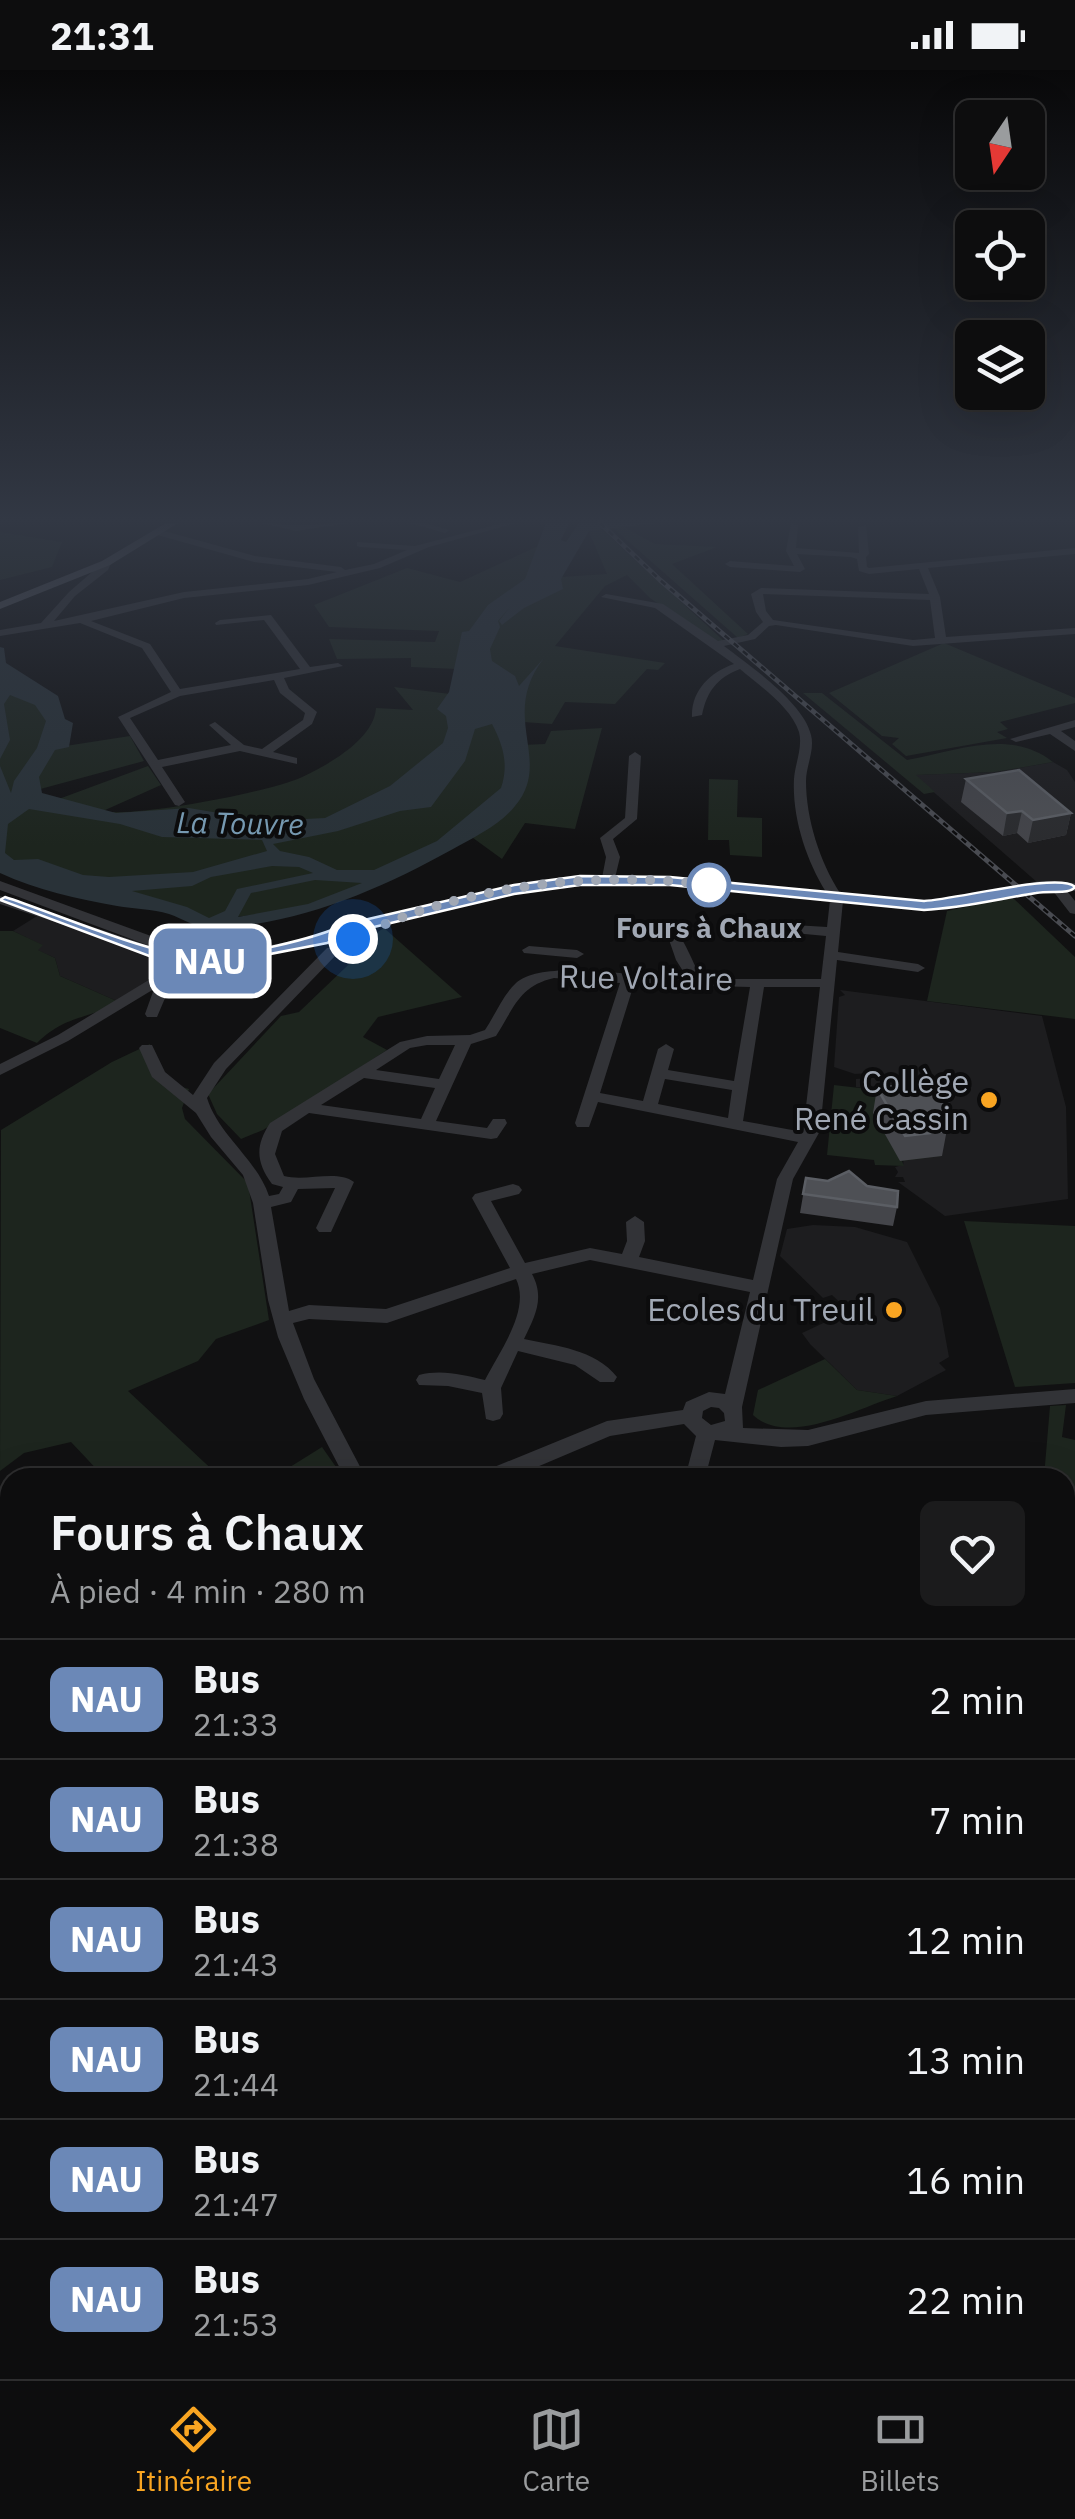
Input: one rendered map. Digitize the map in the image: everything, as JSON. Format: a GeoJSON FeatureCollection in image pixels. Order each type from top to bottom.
{"type":"FeatureCollection","features":[{"type":"Feature","properties":{"kind":"street"},"geometry":{"type":"LineString","coordinates":[[108,631],[146,646],[177,693]]}},
{"type":"Feature","properties":{"kind":"street"},"geometry":{"type":"LineString","coordinates":[[276,631],[307,671]]}},
{"type":"Feature","properties":{"kind":"street"},"geometry":{"type":"LineString","coordinates":[[694,631],[776,691],[806,732],[800,782],[802,801],[825,880],[837,898],[810,1139],[785,1179],[724,1423],[700,1468]]}},
{"type":"Feature","properties":{"kind":"street"},"geometry":{"type":"LineString","coordinates":[[712,644],[751,638],[757,631]]}},
{"type":"Feature","properties":{"kind":"street"},"geometry":{"type":"LineString","coordinates":[[835,631],[913,643],[1066,631]]}},
{"type":"Feature","properties":{"kind":"street"},"geometry":{"type":"LineString","coordinates":[[940,631],[942,641]]}},
{"type":"Feature","properties":{"kind":"street"},"geometry":{"type":"LineString","coordinates":[[696,715],[701,690],[720,671],[742,665]]}},
{"type":"Feature","properties":{"kind":"street"},"geometry":{"type":"LineString","coordinates":[[180,802],[124,716],[177,693],[338,666]]}},
{"type":"Feature","properties":{"kind":"street"},"geometry":{"type":"LineString","coordinates":[[264,753],[311,717],[308,708],[284,691],[278,676]]}},
{"type":"Feature","properties":{"kind":"street"},"geometry":{"type":"LineString","coordinates":[[1016,739],[1075,724]]}},
{"type":"Feature","properties":{"kind":"street"},"geometry":{"type":"LineString","coordinates":[[214,725],[223,728],[240,747]]}},
{"type":"Feature","properties":{"kind":"street"},"geometry":{"type":"LineString","coordinates":[[1052,730],[1075,747]]}},
{"type":"Feature","properties":{"kind":"street"},"geometry":{"type":"LineString","coordinates":[[153,765],[240,747],[294,761]]}},
{"type":"Feature","properties":{"kind":"street"},"geometry":{"type":"LineString","coordinates":[[608,880],[613,856],[606,838],[631,819],[635,756]]}},
{"type":"Feature","properties":{"kind":"street"},"geometry":{"type":"LineString","coordinates":[[0,900],[154,953],[181,960],[226,960],[286,946],[323,947],[393,918],[514,889],[608,880],[670,881],[930,905],[1049,886],[1075,887]]}},
{"type":"Feature","properties":{"kind":"street"},"geometry":{"type":"LineString","coordinates":[[0,885],[138,934],[159,945],[154,953]]}},
{"type":"Feature","properties":{"kind":"street"},"geometry":{"type":"LineString","coordinates":[[1049,886],[1075,910]]}},
{"type":"Feature","properties":{"kind":"street"},"geometry":{"type":"LineString","coordinates":[[800,894],[835,925]]}},
{"type":"Feature","properties":{"kind":"street"},"geometry":{"type":"LineString","coordinates":[[778,933],[835,925]]}},
{"type":"Feature","properties":{"kind":"street"},"geometry":{"type":"LineString","coordinates":[[674,934],[682,960],[698,983]]}},
{"type":"Feature","properties":{"kind":"street"},"geometry":{"type":"LineString","coordinates":[[323,947],[313,974],[200,1091],[206,1122],[242,1159],[261,1204],[282,1320],[318,1407],[351,1468]]}},
{"type":"Feature","properties":{"kind":"street"},"geometry":{"type":"LineString","coordinates":[[529,950],[577,954]]}},
{"type":"Feature","properties":{"kind":"street"},"geometry":{"type":"LineString","coordinates":[[554,974],[560,952]]}},
{"type":"Feature","properties":{"kind":"street"},"geometry":{"type":"LineString","coordinates":[[831,955],[918,968]]}},
{"type":"Feature","properties":{"kind":"street"},"geometry":{"type":"LineString","coordinates":[[0,1070],[63,1038],[168,975],[181,960]]}},
{"type":"Feature","properties":{"kind":"street","name":"Rue Voltaire"},"geometry":{"type":"LineString","coordinates":[[464,1042],[482,1038],[498,1027],[524,984],[554,974],[698,983],[828,983]]}},
{"type":"Feature","properties":{"kind":"street"},"geometry":{"type":"LineString","coordinates":[[152,1014],[168,975]]}},
{"type":"Feature","properties":{"kind":"street"},"geometry":{"type":"LineString","coordinates":[[583,1123],[628,980]]}},
{"type":"Feature","properties":{"kind":"street"},"geometry":{"type":"LineString","coordinates":[[735,1122],[758,981]]}},
{"type":"Feature","properties":{"kind":"street"},"geometry":{"type":"LineString","coordinates":[[325,1228],[346,1182],[293,1184],[278,1180],[272,1174],[266,1143],[276,1127],[417,1041],[464,1042],[426,1125]]}},
{"type":"Feature","properties":{"kind":"street"},"geometry":{"type":"LineString","coordinates":[[147,1048],[158,1074],[201,1109]]}},
{"type":"Feature","properties":{"kind":"street"},"geometry":{"type":"LineString","coordinates":[[648,1106],[666,1049]]}},
{"type":"Feature","properties":{"kind":"street"},"geometry":{"type":"LineString","coordinates":[[361,1073],[444,1085]]}},
{"type":"Feature","properties":{"kind":"street"},"geometry":{"type":"LineString","coordinates":[[660,1074],[740,1087]]}},
{"type":"Feature","properties":{"kind":"street"},"geometry":{"type":"LineString","coordinates":[[592,1096],[810,1139]]}},
{"type":"Feature","properties":{"kind":"street"},"geometry":{"type":"LineString","coordinates":[[305,1108],[491,1134],[500,1122]]}},
{"type":"Feature","properties":{"kind":"street"},"geometry":{"type":"LineString","coordinates":[[261,1204],[286,1198],[293,1184]]}},
{"type":"Feature","properties":{"kind":"street"},"geometry":{"type":"LineString","coordinates":[[493,1414],[491,1388],[531,1297],[482,1198],[513,1190]]}},
{"type":"Feature","properties":{"kind":"street"},"geometry":{"type":"LineString","coordinates":[[629,1259],[636,1241],[636,1222]]}},
{"type":"Feature","properties":{"kind":"street"},"geometry":{"type":"LineString","coordinates":[[282,1320],[309,1312],[386,1316],[568,1257],[605,1255],[758,1287]]}},
{"type":"Feature","properties":{"kind":"street"},"geometry":{"type":"LineString","coordinates":[[513,1343],[581,1359],[608,1378]]}},
{"type":"Feature","properties":{"kind":"street"},"geometry":{"type":"LineString","coordinates":[[426,1380],[448,1379],[491,1388]]}},
{"type":"Feature","properties":{"kind":"street"},"geometry":{"type":"LineString","coordinates":[[690,1416],[697,1403],[735,1382]]}},
{"type":"Feature","properties":{"kind":"street"},"geometry":{"type":"LineString","coordinates":[[690,1416],[696,1426],[724,1423],[781,1439],[808,1438],[926,1408],[1075,1396]]}},
{"type":"Feature","properties":{"kind":"street"},"geometry":{"type":"LineString","coordinates":[[708,1399],[724,1423]]}},
{"type":"Feature","properties":{"kind":"street"},"geometry":{"type":"LineString","coordinates":[[513,1468],[607,1429],[690,1416]]}},
{"type":"Feature","properties":{"kind":"shaded area"},"geometry":{"type":"Polygon","coordinates":[[[432,631],[568,631],[555,646],[665,663],[658,670],[647,669],[615,704],[565,702],[552,724],[523,722],[525,687],[530,679],[520,689],[522,745],[545,744],[551,731],[602,728],[575,829],[525,823],[502,859],[473,838],[336,899],[299,909],[205,921],[0,865],[0,676],[54,703],[46,749],[130,736],[144,761],[33,791],[56,800],[148,766],[161,785],[103,811],[143,811],[260,790],[300,778],[358,741],[373,720],[376,708],[413,710],[394,687],[450,694],[457,669],[411,667],[411,658],[337,659],[329,639],[435,642],[439,631],[432,631]]]}},
{"type":"Feature","properties":{"kind":"shaded area"},"geometry":{"type":"Polygon","coordinates":[[[697,631],[713,631],[724,641],[713,642],[697,631]]]}},
{"type":"Feature","properties":{"kind":"shaded area"},"geometry":{"type":"Polygon","coordinates":[[[730,631],[748,634],[738,638],[730,631]]]}},
{"type":"Feature","properties":{"kind":"shaded area"},"geometry":{"type":"Polygon","coordinates":[[[944,643],[1075,698],[1075,703],[1000,722],[1008,729],[997,732],[1007,738],[906,756],[892,744],[899,738],[882,736],[829,693],[944,643]]]}},
{"type":"Feature","properties":{"kind":"shaded area"},"geometry":{"type":"Polygon","coordinates":[[[803,693],[822,693],[907,760],[1001,744],[1019,746],[1053,762],[995,772],[916,775],[935,792],[924,794],[803,693]]]}},
{"type":"Feature","properties":{"kind":"shaded area"},"geometry":{"type":"Polygon","coordinates":[[[1053,762],[1067,770],[1075,782],[1075,883],[1038,883],[914,775],[995,772],[1053,762]]]}},
{"type":"Feature","properties":{"kind":"shaded area"},"geometry":{"type":"Polygon","coordinates":[[[709,779],[738,780],[737,817],[762,818],[762,857],[730,855],[729,840],[708,840],[709,779]]]}},
{"type":"Feature","properties":{"kind":"shaded area"},"geometry":{"type":"Polygon","coordinates":[[[1012,897],[1075,957],[1075,1019],[927,1001],[947,911],[1012,897]]]}},
{"type":"Feature","properties":{"kind":"shaded area"},"geometry":{"type":"Polygon","coordinates":[[[37,916],[172,962],[151,983],[119,1002],[60,976],[55,958],[37,950],[42,945],[13,931],[37,916]]]}},
{"type":"Feature","properties":{"kind":"shaded area"},"geometry":{"type":"Polygon","coordinates":[[[384,928],[462,997],[378,1017],[363,1037],[387,1050],[263,1130],[241,1139],[217,1114],[208,1094],[281,1016],[299,1012],[369,945],[371,936],[384,928]]]}},
{"type":"Feature","properties":{"kind":"shaded area"},"geometry":{"type":"Polygon","coordinates":[[[0,931],[13,931],[43,945],[38,950],[55,958],[60,976],[119,1002],[67,1022],[37,1043],[0,1028],[0,931]]]}},
{"type":"Feature","properties":{"kind":"shaded area","name":"Collège René Cassin"},"geometry":{"type":"Polygon","coordinates":[[[840,990],[1042,1016],[1066,1107],[1068,1199],[945,1216],[898,1182],[905,1182],[903,1177],[895,1177],[895,1167],[903,1165],[911,1095],[856,1087],[856,1079],[884,1077],[882,1072],[855,1074],[834,1067],[839,997],[845,995],[840,990]]]}},
{"type":"Feature","properties":{"kind":"shaded area"},"geometry":{"type":"Polygon","coordinates":[[[150,1044],[163,1073],[173,1083],[189,1089],[182,1108],[185,1119],[248,1183],[269,1320],[216,1339],[198,1361],[128,1391],[210,1468],[96,1468],[71,1442],[24,1453],[0,1468],[1,1130],[112,1062],[150,1044]]]}},
{"type":"Feature","properties":{"kind":"shaded area"},"geometry":{"type":"Polygon","coordinates":[[[834,1085],[911,1094],[942,1156],[902,1161],[904,1166],[875,1165],[874,1160],[827,1155],[834,1085]]]}},
{"type":"Feature","properties":{"kind":"shaded area"},"geometry":{"type":"Polygon","coordinates":[[[964,1221],[1075,1226],[1075,1383],[1015,1387],[964,1221]]]}},
{"type":"Feature","properties":{"kind":"shaded area","name":"Ecoles du Treuil"},"geometry":{"type":"Polygon","coordinates":[[[813,1225],[855,1227],[907,1242],[940,1308],[949,1357],[939,1363],[946,1370],[897,1396],[857,1390],[810,1344],[802,1333],[849,1311],[832,1295],[823,1298],[780,1256],[787,1229],[813,1225]]]}},
{"type":"Feature","properties":{"kind":"shaded area"},"geometry":{"type":"Polygon","coordinates":[[[825,1359],[857,1390],[897,1396],[803,1426],[768,1424],[753,1415],[758,1390],[825,1359]]]}},
{"type":"Feature","properties":{"kind":"shaded area"},"geometry":{"type":"Polygon","coordinates":[[[1066,1405],[1062,1437],[1075,1440],[1075,1468],[1045,1468],[1050,1406],[1066,1405]]]}},
{"type":"Feature","properties":{"kind":"shaded area"},"geometry":{"type":"Polygon","coordinates":[[[322,1447],[337,1468],[288,1468],[322,1447]]]}},
{"type":"Feature","properties":{"kind":"water","name":"La Touvre"},"geometry":{"type":"Polygon","coordinates":[[[498,631],[490,649],[492,661],[515,676],[519,686],[544,658],[531,679],[526,700],[530,772],[526,789],[509,813],[425,864],[305,913],[243,926],[211,928],[163,912],[57,893],[0,873],[0,766],[11,793],[14,781],[37,748],[46,721],[35,705],[10,695],[4,704],[10,740],[0,759],[0,647],[4,648],[6,663],[58,696],[65,719],[73,723],[69,747],[55,750],[39,777],[42,793],[116,813],[189,808],[266,821],[325,818],[390,786],[443,743],[448,728],[446,716],[437,709],[449,692],[462,632],[498,631]],[[492,724],[475,729],[465,761],[431,807],[400,811],[338,831],[273,844],[280,851],[309,857],[337,870],[374,870],[437,841],[501,788],[505,763],[492,724]],[[29,809],[8,824],[5,853],[14,860],[38,859],[83,875],[193,872],[267,851],[262,840],[162,837],[120,824],[29,809]],[[272,866],[211,877],[192,886],[132,891],[187,907],[209,918],[225,911],[237,889],[313,873],[299,867],[272,866]],[[315,880],[251,893],[238,917],[308,904],[362,883],[315,880]]]}},
{"type":"Feature","properties":{"kind":"building"},"geometry":{"type":"Polygon","coordinates":[[[1019,770],[1071,813],[1033,820],[1022,811],[1007,813],[966,779],[1019,770]]]}},
{"type":"Feature","properties":{"kind":"building"},"geometry":{"type":"Polygon","coordinates":[[[919,1083],[925,1094],[938,1092],[948,1102],[950,1113],[938,1115],[948,1131],[905,1136],[877,1088],[919,1083]]]}},
{"type":"Feature","properties":{"kind":"building"},"geometry":{"type":"Polygon","coordinates":[[[849,1171],[867,1186],[898,1191],[897,1207],[803,1194],[806,1178],[828,1181],[849,1171]]]}},
{"type":"Feature","properties":{"kind":"railway"},"geometry":{"type":"LineString","coordinates":[[719,631],[1075,936]]}},
{"type":"Feature","properties":{"kind":"bus line","name":"NAU"},"geometry":{"type":"LineString","coordinates":[[0,900],[166,956],[203,962],[327,939],[352,928],[514,889],[580,881],[670,881],[924,905],[957,904],[1041,887],[1075,887]]}},
{"type":"Feature","properties":{"kind":"place","name":"Fours à Chaux"},"geometry":{"type":"Point","coordinates":[709,885]}},
{"type":"Feature","properties":{"kind":"place","name":"Collège René Cassin"},"geometry":{"type":"Point","coordinates":[989,1100]}},
{"type":"Feature","properties":{"kind":"place","name":"Ecoles du Treuil"},"geometry":{"type":"Point","coordinates":[894,1310]}},
{"type":"Feature","properties":{"kind":"route"},"geometry":{"type":"LineString","coordinates":[[353,939],[393,918],[533,886],[624,880],[709,885]]}}]}
